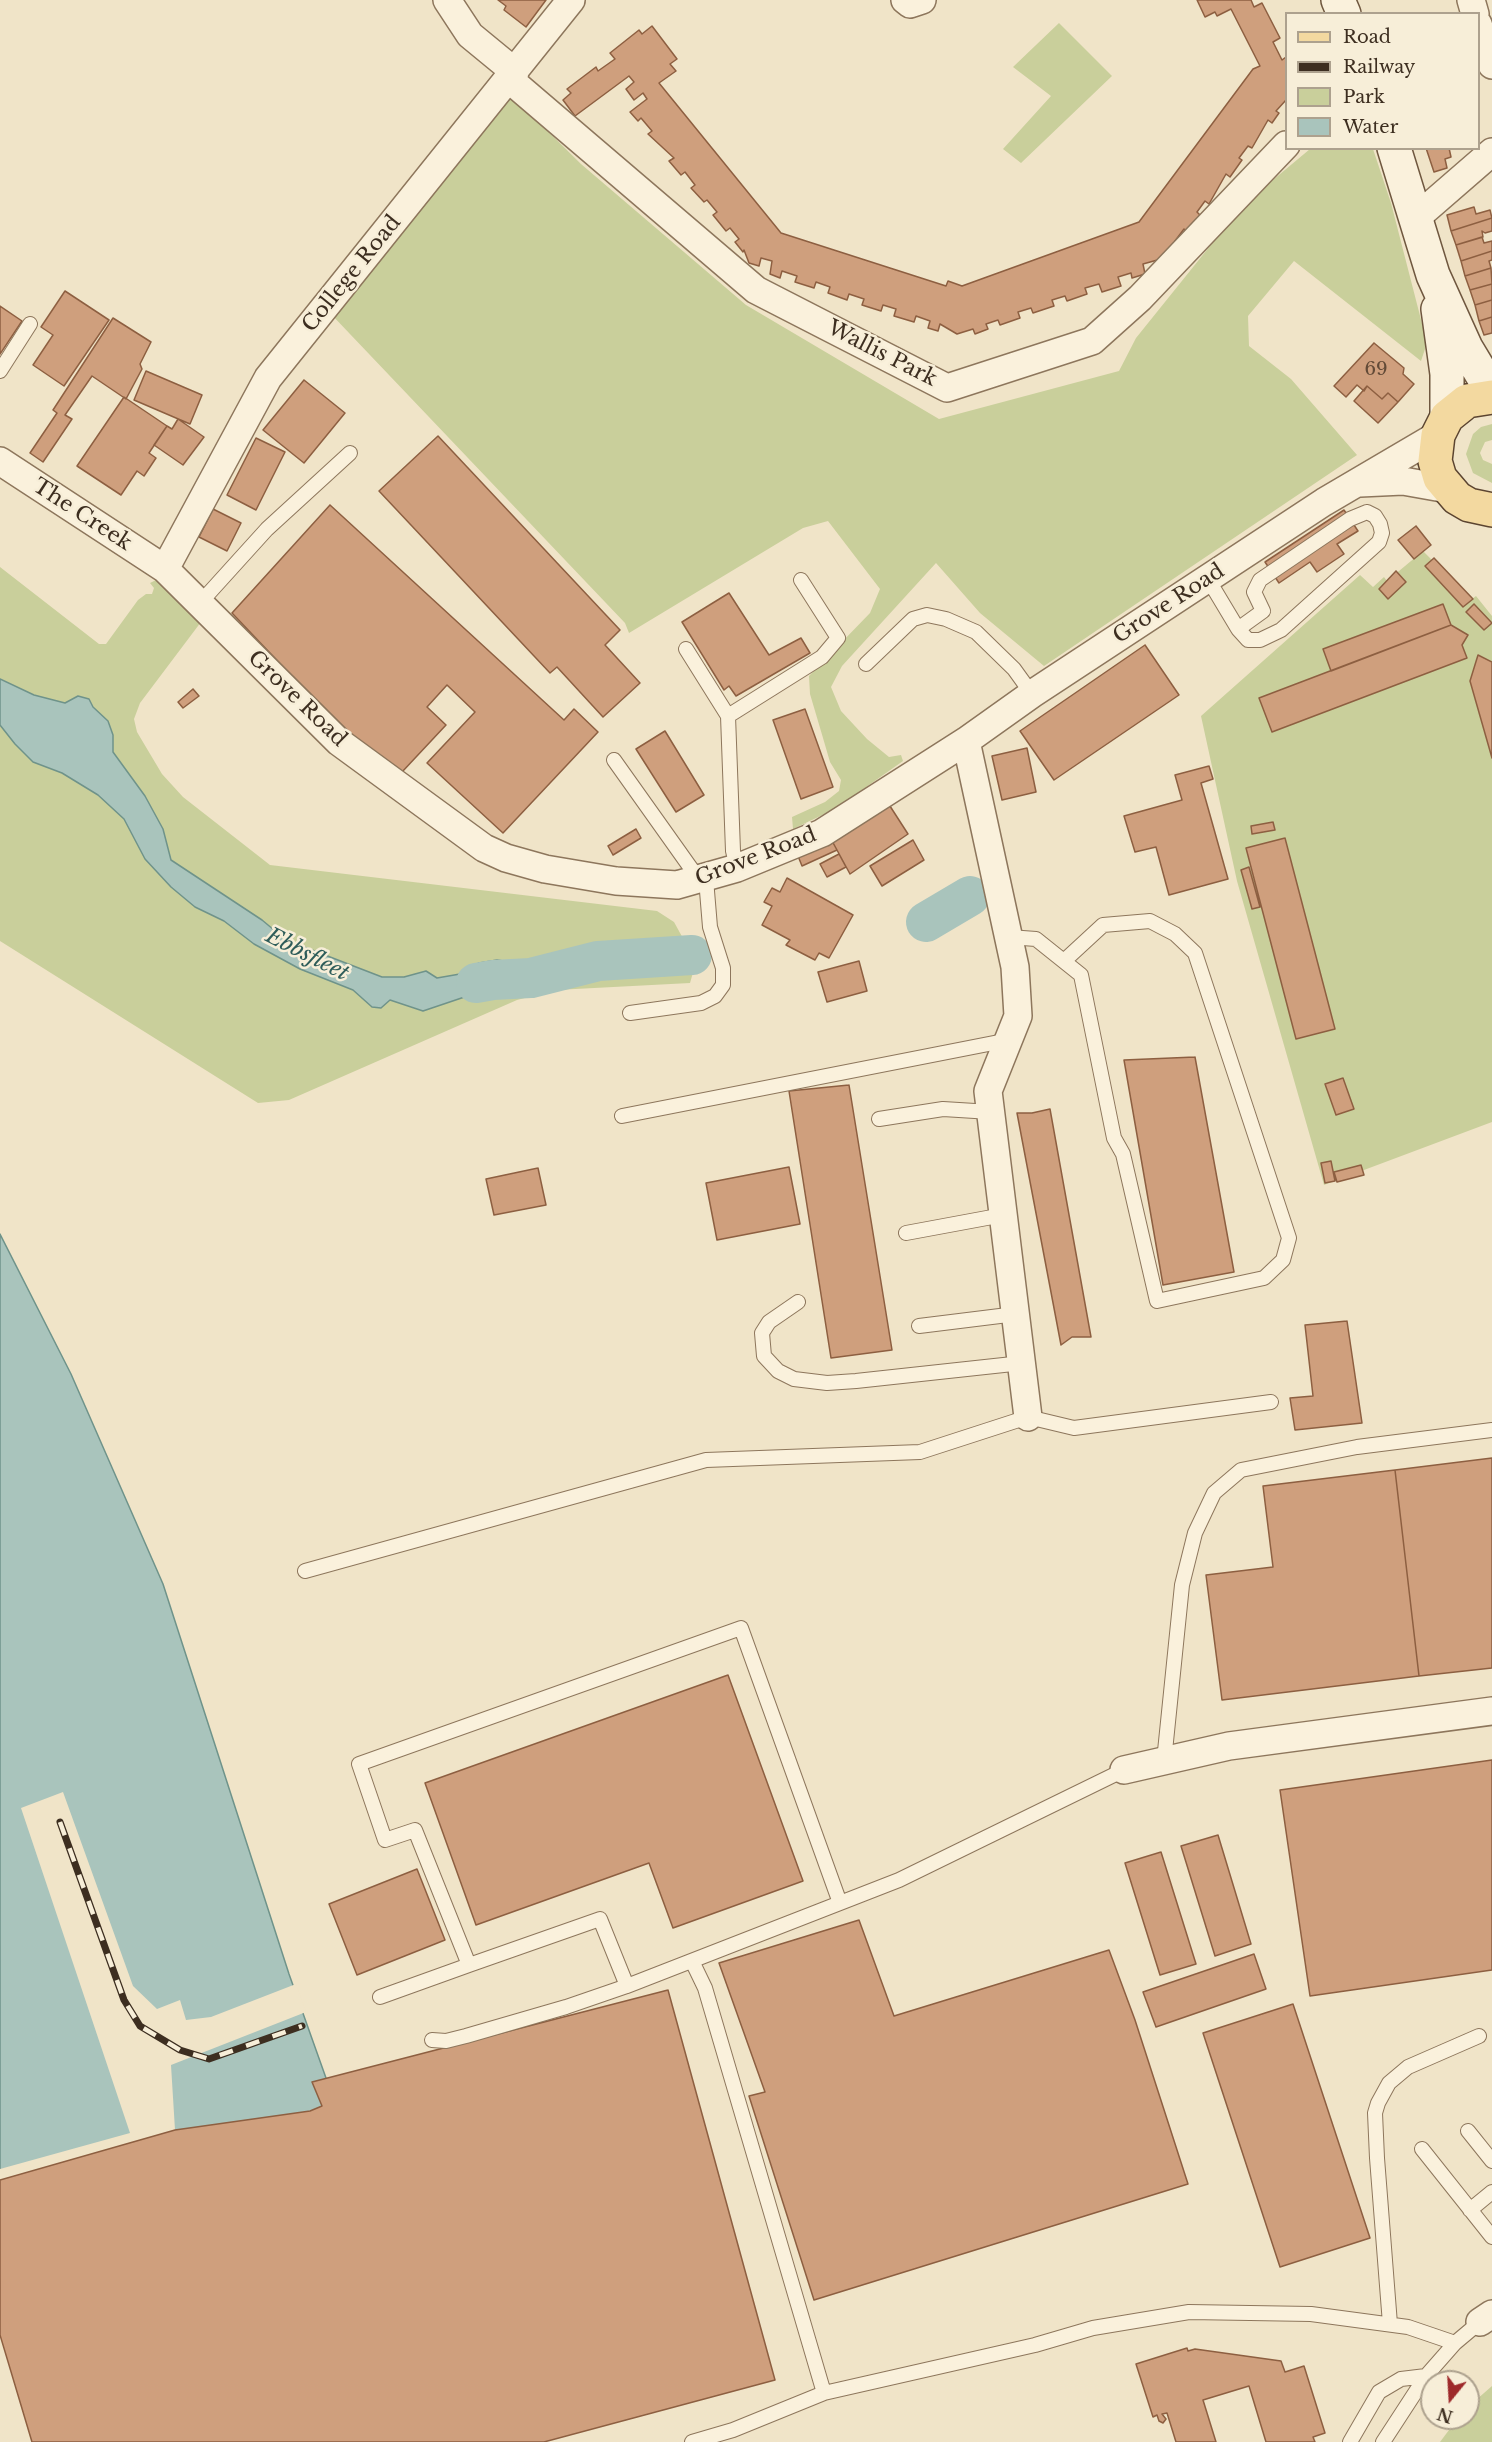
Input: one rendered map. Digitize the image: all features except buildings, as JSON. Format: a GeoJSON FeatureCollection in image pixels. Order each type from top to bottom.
{"type":"FeatureCollection","features":[{"type":"Feature","properties":{"kind":"main road"},"geometry":{"type":"LineString","coordinates":[[1395,150],[1433,275],[1447,374],[1442,426],[1435,461],[1448,489],[1469,505],[1491,514]]}},
{"type":"Feature","properties":{"kind":"main road"},"geometry":{"type":"LineString","coordinates":[[1433,275],[1466,348],[1484,378],[1492,385]]}},
{"type":"Feature","properties":{"kind":"main road"},"geometry":{"type":"LineString","coordinates":[[1442,426],[1467,401],[1492,397]]}},
{"type":"Feature","properties":{"kind":"street","name":"Wallis Park"},"geometry":{"type":"LineString","coordinates":[[447,0],[470,35],[512,76],[756,290],[947,388],[1092,341],[1140,298],[1285,147]]}},
{"type":"Feature","properties":{"kind":"street","name":"College Road"},"geometry":{"type":"LineString","coordinates":[[165,569],[268,378],[571,0]]}},
{"type":"Feature","properties":{"kind":"street"},"geometry":{"type":"LineString","coordinates":[[905,0],[910,4],[922,0]]}},
{"type":"Feature","properties":{"kind":"street"},"geometry":{"type":"LineString","coordinates":[[1480,27],[1492,65]]}},
{"type":"Feature","properties":{"kind":"street"},"geometry":{"type":"LineString","coordinates":[[1417,217],[1492,152]]}},
{"type":"Feature","properties":{"kind":"street","name":"Grove Road"},"geometry":{"type":"LineString","coordinates":[[165,569],[339,742],[484,848],[506,858],[545,869],[616,881],[677,885],[703,880],[737,868],[822,833],[966,741],[1032,694],[1442,426]]}},
{"type":"Feature","properties":{"kind":"street","name":"The Creek"},"geometry":{"type":"LineString","coordinates":[[0,461],[165,569]]}},
{"type":"Feature","properties":{"kind":"street","name":"Grove Road"},"geometry":{"type":"LineString","coordinates":[[1355,483],[1403,480],[1448,489]]}},
{"type":"Feature","properties":{"kind":"street"},"geometry":{"type":"LineString","coordinates":[[966,741],[1015,968],[1018,1016],[988,1090],[1029,1417]]}},
{"type":"Feature","properties":{"kind":"street"},"geometry":{"type":"LineString","coordinates":[[1124,1770],[1229,1746],[1492,1711]]}},
{"type":"Feature","properties":{"kind":"lane"},"geometry":{"type":"LineString","coordinates":[[0,371],[30,324]]}},
{"type":"Feature","properties":{"kind":"lane"},"geometry":{"type":"LineString","coordinates":[[200,603],[213,592],[267,529],[350,453]]}},
{"type":"Feature","properties":{"kind":"lane"},"geometry":{"type":"LineString","coordinates":[[1208,579],[1238,629],[1248,640],[1260,640],[1281,630],[1379,542],[1382,533],[1375,516],[1367,512],[1357,514],[1260,580],[1254,592],[1263,611],[1238,629]]}},
{"type":"Feature","properties":{"kind":"lane"},"geometry":{"type":"LineString","coordinates":[[728,716],[822,657],[838,638],[801,580]]}},
{"type":"Feature","properties":{"kind":"lane"},"geometry":{"type":"LineString","coordinates":[[866,664],[912,619],[927,615],[976,632],[1014,669],[1032,694]]}},
{"type":"Feature","properties":{"kind":"lane"},"geometry":{"type":"LineString","coordinates":[[686,649],[728,716],[733,851],[737,868]]}},
{"type":"Feature","properties":{"kind":"lane"},"geometry":{"type":"LineString","coordinates":[[614,760],[703,880],[710,927],[723,968],[723,985],[715,996],[701,1003],[630,1013]]}},
{"type":"Feature","properties":{"kind":"lane"},"geometry":{"type":"LineString","coordinates":[[1009,937],[1036,939],[1081,975],[1114,1138],[1123,1154],[1156,1301],[1264,1278],[1283,1260],[1289,1238],[1195,953],[1175,934],[1149,921],[1103,925],[1064,961]]}},
{"type":"Feature","properties":{"kind":"lane"},"geometry":{"type":"LineString","coordinates":[[622,1116],[1009,1040]]}},
{"type":"Feature","properties":{"kind":"lane"},"geometry":{"type":"LineString","coordinates":[[879,1119],[943,1109],[991,1112]]}},
{"type":"Feature","properties":{"kind":"lane"},"geometry":{"type":"LineString","coordinates":[[906,1233],[1004,1215]]}},
{"type":"Feature","properties":{"kind":"lane"},"geometry":{"type":"LineString","coordinates":[[798,1302],[769,1322],[762,1334],[764,1356],[778,1371],[794,1379],[827,1383],[856,1381],[1022,1363]]}},
{"type":"Feature","properties":{"kind":"lane"},"geometry":{"type":"LineString","coordinates":[[919,1326],[1016,1314]]}},
{"type":"Feature","properties":{"kind":"lane"},"geometry":{"type":"LineString","coordinates":[[305,1571],[706,1460],[920,1452],[1029,1417],[1074,1428],[1271,1402]]}},
{"type":"Feature","properties":{"kind":"lane"},"geometry":{"type":"LineString","coordinates":[[1164,1761],[1182,1585],[1195,1533],[1214,1493],[1241,1470],[1357,1447],[1492,1430]]}},
{"type":"Feature","properties":{"kind":"lane"},"geometry":{"type":"LineString","coordinates":[[469,1965],[415,1830],[386,1840],[359,1764],[741,1628],[840,1903]]}},
{"type":"Feature","properties":{"kind":"lane"},"geometry":{"type":"LineString","coordinates":[[432,2040],[446,2041],[566,2007],[692,1961],[899,1880],[1124,1770]]}},
{"type":"Feature","properties":{"kind":"lane"},"geometry":{"type":"LineString","coordinates":[[380,1997],[600,1919],[627,1986]]}},
{"type":"Feature","properties":{"kind":"lane"},"geometry":{"type":"LineString","coordinates":[[692,1961],[705,1988],[824,2393]]}},
{"type":"Feature","properties":{"kind":"lane"},"geometry":{"type":"LineString","coordinates":[[1390,2324],[1377,2158],[1375,2113],[1378,2103],[1389,2083],[1401,2071],[1479,2036]]}},
{"type":"Feature","properties":{"kind":"lane"},"geometry":{"type":"LineString","coordinates":[[1468,2130],[1492,2161]]}},
{"type":"Feature","properties":{"kind":"lane"},"geometry":{"type":"LineString","coordinates":[[1422,2150],[1492,2237]]}},
{"type":"Feature","properties":{"kind":"lane"},"geometry":{"type":"LineString","coordinates":[[1470,2210],[1492,2192]]}},
{"type":"Feature","properties":{"kind":"lane"},"geometry":{"type":"LineString","coordinates":[[692,2442],[733,2430],[824,2393],[1035,2345],[1093,2328],[1189,2312],[1311,2314],[1390,2324],[1436,2335],[1455,2343]]}},
{"type":"Feature","properties":{"kind":"lane"},"geometry":{"type":"LineString","coordinates":[[1431,2370],[1455,2343],[1486,2318]]}},
{"type":"Feature","properties":{"kind":"lane"},"geometry":{"type":"LineString","coordinates":[[1350,2442],[1379,2391],[1401,2379],[1420,2377]]}},
{"type":"Feature","properties":{"kind":"lane"},"geometry":{"type":"LineString","coordinates":[[1383,2442],[1420,2385]]}},
{"type":"Feature","properties":{"kind":"green space"},"geometry":{"type":"Polygon","coordinates":[[[1059,23],[1112,76],[1021,163],[1003,149],[1051,96],[1013,67],[1059,23]]]}},
{"type":"Feature","properties":{"kind":"green space"},"geometry":{"type":"Polygon","coordinates":[[[510,94],[581,164],[746,305],[939,419],[1119,371],[1136,338],[1243,205],[1309,150],[1373,150],[1391,203],[1427,343],[1421,361],[1294,261],[1248,316],[1249,346],[1291,379],[1357,455],[1044,666],[980,613],[936,563],[842,666],[831,687],[841,711],[867,739],[889,757],[901,755],[903,761],[835,809],[793,829],[792,817],[825,802],[839,791],[841,780],[830,762],[810,694],[809,676],[870,613],[880,589],[828,521],[803,528],[629,633],[625,623],[330,313],[510,94]]]}},
{"type":"Feature","properties":{"kind":"green space"},"geometry":{"type":"Polygon","coordinates":[[[1492,424],[1492,440],[1485,442],[1480,453],[1483,460],[1492,464],[1492,483],[1473,473],[1466,454],[1473,434],[1481,427],[1492,424]]]}},
{"type":"Feature","properties":{"kind":"green space"},"geometry":{"type":"Polygon","coordinates":[[[1423,551],[1432,560],[1434,558],[1472,599],[1476,596],[1492,616],[1492,1122],[1324,1185],[1237,881],[1201,716],[1360,575],[1373,587],[1384,577],[1387,581],[1423,551]]]}},
{"type":"Feature","properties":{"kind":"green space"},"geometry":{"type":"Polygon","coordinates":[[[0,567],[99,644],[106,644],[138,600],[146,594],[152,594],[154,588],[150,583],[156,580],[171,590],[201,622],[140,703],[134,719],[137,732],[162,774],[183,797],[270,865],[657,911],[674,922],[696,962],[690,983],[556,990],[517,1000],[289,1100],[258,1103],[0,941],[0,567]]]}},
{"type":"Feature","properties":{"kind":"green space"},"geometry":{"type":"Polygon","coordinates":[[[1492,2386],[1492,2442],[1440,2442],[1449,2430],[1480,2430],[1480,2396],[1492,2386]]]}},
{"type":"Feature","properties":{"kind":"water"},"geometry":{"type":"Polygon","coordinates":[[[0,679],[34,695],[65,703],[78,696],[89,699],[93,707],[108,721],[113,735],[113,752],[145,796],[163,829],[171,860],[262,920],[286,940],[382,977],[404,977],[426,971],[437,978],[460,974],[479,963],[497,960],[530,965],[531,978],[525,986],[503,984],[423,1011],[390,1000],[381,1008],[372,1007],[353,990],[300,969],[254,944],[224,921],[195,907],[171,887],[145,859],[124,819],[98,795],[62,773],[33,762],[15,744],[0,725],[0,679]]]}},
{"type":"Feature","properties":{"kind":"water"},"geometry":{"type":"Polygon","coordinates":[[[0,1234],[71,1374],[163,1584],[289,1974],[358,2168],[447,2442],[0,2442],[0,1234]]]}},
{"type":"Feature","properties":{"kind":"pier"},"geometry":{"type":"Polygon","coordinates":[[[63,1792],[133,1986],[157,2009],[180,2000],[186,2020],[211,2017],[296,1984],[306,2012],[171,2065],[175,2130],[0,2180],[0,2169],[130,2133],[21,1808],[63,1792]]]}},
{"type":"Feature","properties":{"kind":"pier"},"geometry":{"type":"Polygon","coordinates":[[[0,2335],[32,2442],[0,2442],[0,2335]]]}},
{"type":"Feature","properties":{"kind":"waterway","name":"Ebbsfleet"},"geometry":{"type":"LineString","coordinates":[[926,922],[970,896]]}},
{"type":"Feature","properties":{"kind":"waterway","name":"Ebbsfleet"},"geometry":{"type":"LineString","coordinates":[[476,983],[531,978],[598,961],[692,955]]}},
{"type":"Feature","properties":{"kind":"railway"},"geometry":{"type":"LineString","coordinates":[[60,1822],[124,2000],[140,2026],[180,2050],[209,2059],[302,2026]]}}]}
